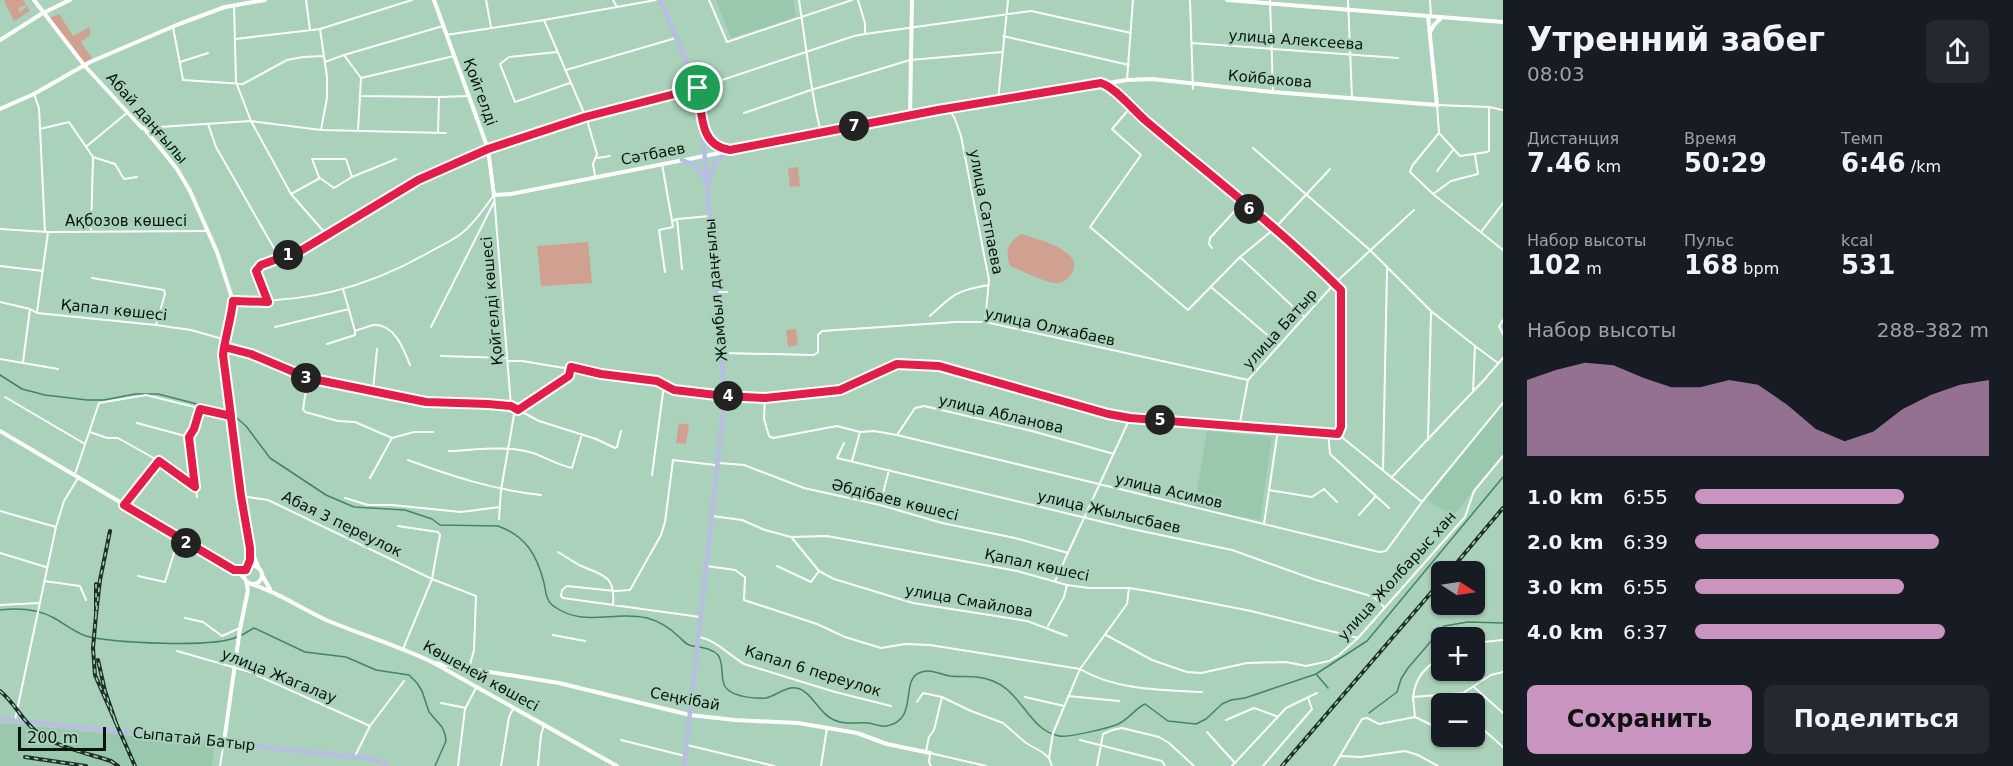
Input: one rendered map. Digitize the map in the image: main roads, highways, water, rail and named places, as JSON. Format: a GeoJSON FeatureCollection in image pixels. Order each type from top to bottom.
{"type":"FeatureCollection","features":[{"type":"Feature","properties":{"kind":"main road","name":"Абай даңғылы"},"geometry":{"type":"LineString","coordinates":[[34,0],[84,65],[144,128],[177,169],[208,231],[233,301],[224,347],[241,496],[250,548]]}},
{"type":"Feature","properties":{"kind":"main road"},"geometry":{"type":"LineString","coordinates":[[0,40],[43,13],[70,0]]}},
{"type":"Feature","properties":{"kind":"main road"},"geometry":{"type":"LineString","coordinates":[[0,109],[34,94],[84,65],[233,2],[265,0]]}},
{"type":"Feature","properties":{"kind":"main road","name":"Қойгелді"},"geometry":{"type":"LineString","coordinates":[[434,0],[488,149],[494,195]]}},
{"type":"Feature","properties":{"kind":"main road","name":"Жамбыл даңғылы"},"geometry":{"type":"LineString","coordinates":[[658,0],[698,88],[725,396],[684,766]]}},
{"type":"Feature","properties":{"kind":"main road"},"geometry":{"type":"LineString","coordinates":[[910,116],[912,0]]}},
{"type":"Feature","properties":{"kind":"main road"},"geometry":{"type":"LineString","coordinates":[[1227,0],[1503,22]]}},
{"type":"Feature","properties":{"kind":"main road"},"geometry":{"type":"LineString","coordinates":[[1430,16],[1430,33]]}},
{"type":"Feature","properties":{"kind":"main road"},"geometry":{"type":"LineString","coordinates":[[1430,33],[1434,25],[1442,18]]}},
{"type":"Feature","properties":{"kind":"main road","name":"Койбакова"},"geometry":{"type":"LineString","coordinates":[[1101,83],[1152,79],[1192,86],[1437,105],[1430,33]]}},
{"type":"Feature","properties":{"kind":"main road","name":"Сәтбаев"},"geometry":{"type":"LineString","coordinates":[[494,195],[511,194],[949,108],[1101,83]]}},
{"type":"Feature","properties":{"kind":"main road"},"geometry":{"type":"LineString","coordinates":[[703,125],[710,141],[715,146],[730,150]]}},
{"type":"Feature","properties":{"kind":"main road"},"geometry":{"type":"LineString","coordinates":[[708,185],[714,163],[730,150]]}},
{"type":"Feature","properties":{"kind":"main road"},"geometry":{"type":"LineString","coordinates":[[682,160],[697,166],[708,185]]}},
{"type":"Feature","properties":{"kind":"main road"},"geometry":{"type":"LineString","coordinates":[[0,431],[234,570],[251,583],[278,594]]}},
{"type":"Feature","properties":{"kind":"main road"},"geometry":{"type":"LineString","coordinates":[[224,742],[240,628],[251,583],[246,569],[250,560],[250,548]]}},
{"type":"Feature","properties":{"kind":"main road"},"geometry":{"type":"LineString","coordinates":[[250,548],[266,585],[278,594]]}},
{"type":"Feature","properties":{"kind":"main road"},"geometry":{"type":"LineString","coordinates":[[234,570],[251,567],[260,571]]}},
{"type":"Feature","properties":{"kind":"main road"},"geometry":{"type":"LineString","coordinates":[[247,598],[248,586],[260,571]]}},
{"type":"Feature","properties":{"kind":"main road","name":"Көшеней көшесі"},"geometry":{"type":"LineString","coordinates":[[278,594],[322,618],[434,663],[617,766]]}},
{"type":"Feature","properties":{"kind":"main road","name":"Сеңкібай"},"geometry":{"type":"LineString","coordinates":[[434,663],[559,684],[690,715],[798,723],[857,733],[887,744],[928,753]]}},
{"type":"Feature","properties":{"kind":"main road","name":"Сыпатай Батыр"},"geometry":{"type":"LineString","coordinates":[[0,719],[355,756],[380,761],[387,766]]}},
{"type":"Feature","properties":{"kind":"main road","name":"Көшеней көшесі"},"geometry":{"type":"LineString","coordinates":[[603,757],[624,766]]}},
{"type":"Feature","properties":{"kind":"waterway"},"geometry":{"type":"LineString","coordinates":[[0,375],[22,389],[45,395],[104,400],[135,394],[158,394],[228,412]]}},
{"type":"Feature","properties":{"kind":"waterway"},"geometry":{"type":"LineString","coordinates":[[232,414],[246,426],[270,458],[326,495],[354,507],[405,510],[432,519],[440,525],[498,526],[508,530],[523,541],[534,555],[552,605],[577,616],[589,618],[635,616],[660,623],[687,644],[715,652],[720,659],[725,686],[740,696],[766,698],[788,688],[796,688],[807,693],[825,714],[837,721],[884,726],[896,723],[902,717],[913,677],[919,673],[931,671],[950,676],[977,677],[1004,687],[1037,724],[1059,736],[1079,734],[1116,725],[1145,704],[1168,721],[1196,724],[1231,700],[1245,698],[1316,674],[1367,641],[1503,477]]}},
{"type":"Feature","properties":{"kind":"waterway"},"geometry":{"type":"LineString","coordinates":[[0,610],[35,611],[54,618],[86,636],[99,639],[186,643],[237,637]]}},
{"type":"Feature","properties":{"kind":"waterway"},"geometry":{"type":"LineString","coordinates":[[1369,713],[1397,692],[1408,668],[1444,626],[1468,622],[1503,623]]}},
{"type":"Feature","properties":{"kind":"waterway"},"geometry":{"type":"LineString","coordinates":[[242,635],[254,628],[305,652],[346,657],[376,670],[409,675],[422,691],[429,712],[445,734],[446,741],[435,766]]}},
{"type":"Feature","properties":{"kind":"waterway"},"geometry":{"type":"LineString","coordinates":[[1317,675],[1328,688]]}},
{"type":"Feature","properties":{"kind":"railway"},"geometry":{"type":"LineString","coordinates":[[1458,561],[1503,508]]}},
{"type":"Feature","properties":{"kind":"railway"},"geometry":{"type":"LineString","coordinates":[[96,584],[96,615],[100,580],[110,531]]}},
{"type":"Feature","properties":{"kind":"railway"},"geometry":{"type":"LineString","coordinates":[[1282,766],[1431,593]]}},
{"type":"Feature","properties":{"kind":"railway"},"geometry":{"type":"LineString","coordinates":[[96,615],[93,648],[95,675],[116,723],[98,660]]}},
{"type":"Feature","properties":{"kind":"railway"},"geometry":{"type":"LineString","coordinates":[[0,691],[38,733],[64,746],[111,761],[118,766]]}},
{"type":"Feature","properties":{"kind":"railway"},"geometry":{"type":"LineString","coordinates":[[116,723],[135,766]]}},
{"type":"Feature","properties":{"kind":"railway"},"geometry":{"type":"LineString","coordinates":[[25,757],[86,766]]}}]}
